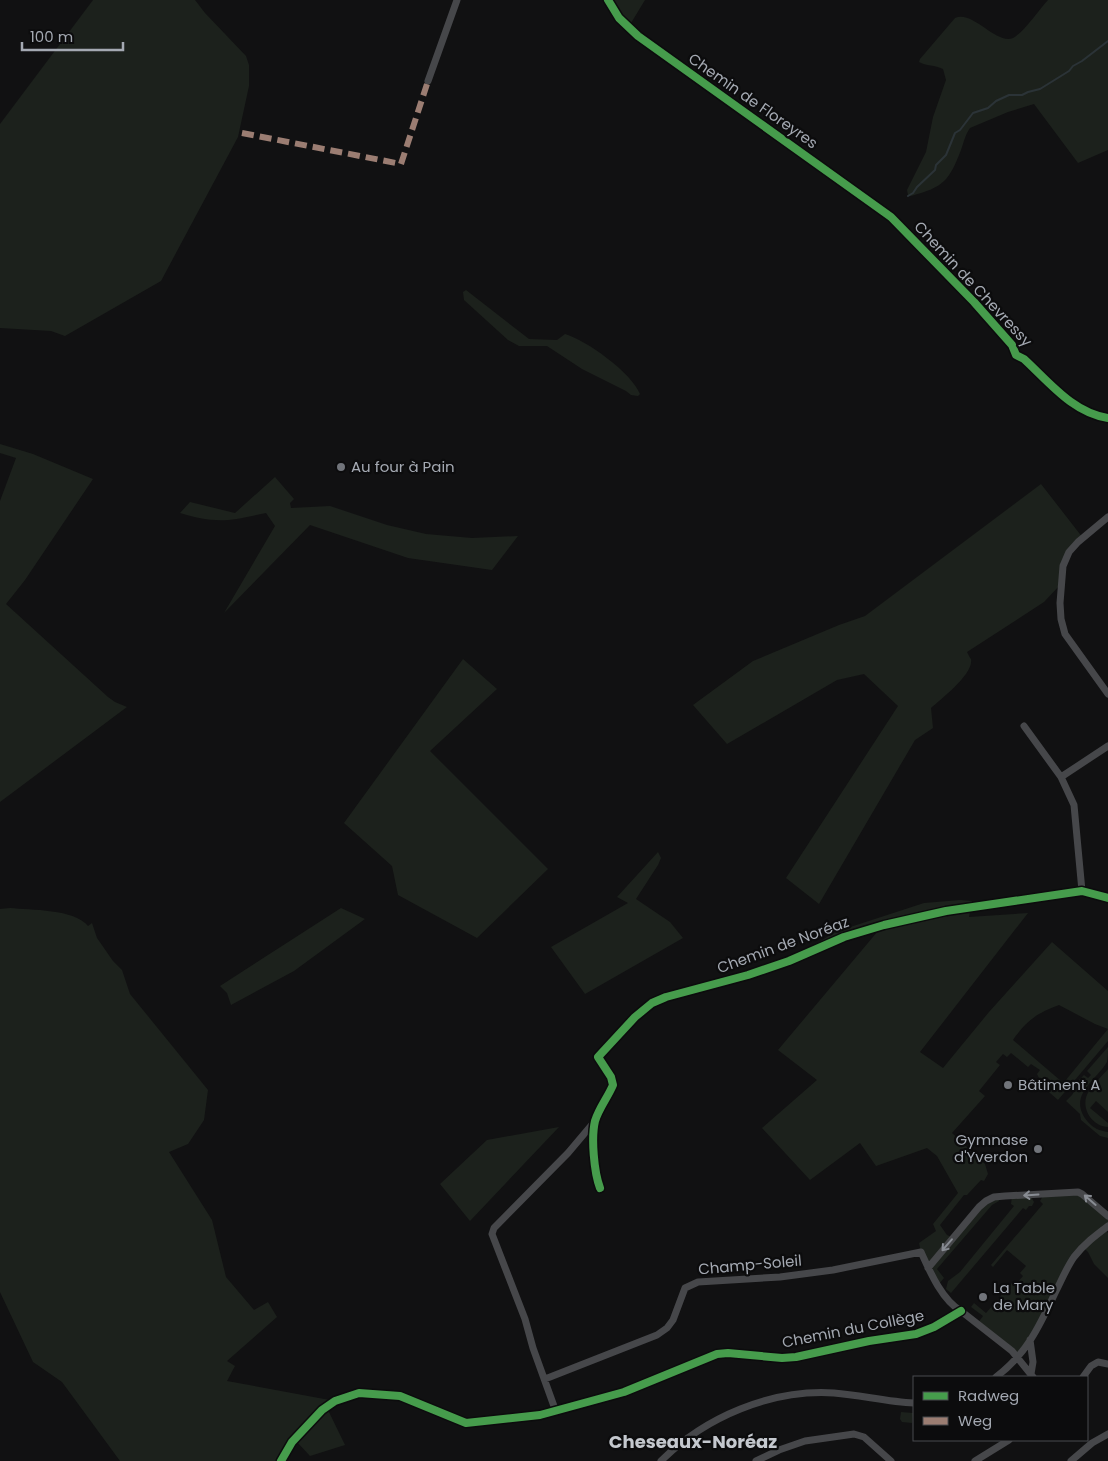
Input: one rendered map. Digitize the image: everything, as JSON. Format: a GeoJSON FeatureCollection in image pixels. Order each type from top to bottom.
{"type":"FeatureCollection","features":[{"type":"Feature","properties":{"kind":"street"},"geometry":{"type":"LineString","coordinates":[[428,81],[457,0]]}},
{"type":"Feature","properties":{"kind":"street","name":"Chemin de Floreyres"},"geometry":{"type":"LineString","coordinates":[[608,0],[619,18],[638,36],[891,217]]}},
{"type":"Feature","properties":{"kind":"street","name":"Chemin de Chevressy"},"geometry":{"type":"LineString","coordinates":[[891,217],[974,302],[1012,345],[1016,355],[1080,409],[1108,418]]}},
{"type":"Feature","properties":{"kind":"street"},"geometry":{"type":"LineString","coordinates":[[1108,518],[1078,542],[1069,552],[1063,566],[1060,603],[1061,619],[1065,634],[1108,694]]}},
{"type":"Feature","properties":{"kind":"street"},"geometry":{"type":"LineString","coordinates":[[1024,726],[1061,777],[1074,805],[1082,891]]}},
{"type":"Feature","properties":{"kind":"street"},"geometry":{"type":"LineString","coordinates":[[1061,777],[1108,746]]}},
{"type":"Feature","properties":{"kind":"street","name":"Chemin de Noréaz"},"geometry":{"type":"LineString","coordinates":[[600,1188],[596,1178],[594,1160],[595,1121],[613,1085],[611,1077],[598,1057],[635,1017],[652,1003],[666,997],[748,975],[788,961],[844,937],[884,924],[946,911],[1082,891],[1108,898]]}},
{"type":"Feature","properties":{"kind":"street"},"geometry":{"type":"LineString","coordinates":[[555,1410],[525,1319],[492,1234],[494,1228],[568,1153],[595,1121]]}},
{"type":"Feature","properties":{"kind":"street"},"geometry":{"type":"LineString","coordinates":[[928,1268],[979,1207],[994,1197],[1078,1192],[1108,1216]]}},
{"type":"Feature","properties":{"kind":"street"},"geometry":{"type":"LineString","coordinates":[[997,1376],[1018,1358],[1040,1324],[1068,1266],[1075,1256],[1091,1238],[1108,1226]]}},
{"type":"Feature","properties":{"kind":"street","name":"Champ-Soleil"},"geometry":{"type":"LineString","coordinates":[[545,1379],[657,1335],[673,1320],[685,1288],[698,1282],[780,1277],[833,1270],[921,1252],[940,1289],[952,1306],[961,1311]]}},
{"type":"Feature","properties":{"kind":"street"},"geometry":{"type":"LineString","coordinates":[[961,1311],[1012,1351],[1032,1376]]}},
{"type":"Feature","properties":{"kind":"street","name":"Chemin du Collège"},"geometry":{"type":"LineString","coordinates":[[280,1461],[292,1442],[322,1410],[346,1396],[360,1393],[400,1396],[466,1422],[540,1415],[624,1392],[717,1354],[728,1353],[782,1358],[796,1357],[858,1343],[916,1334],[934,1327],[961,1311]]}},
{"type":"Feature","properties":{"kind":"street"},"geometry":{"type":"LineString","coordinates":[[1030,1339],[1032,1376]]}},
{"type":"Feature","properties":{"kind":"street"},"geometry":{"type":"LineString","coordinates":[[1084,1376],[1091,1366],[1098,1362],[1108,1364]]}},
{"type":"Feature","properties":{"kind":"street"},"geometry":{"type":"LineString","coordinates":[[661,1461],[685,1440],[718,1419],[740,1409],[774,1399],[805,1394],[834,1393],[913,1403]]}},
{"type":"Feature","properties":{"kind":"street"},"geometry":{"type":"LineString","coordinates":[[756,1461],[805,1441],[854,1434],[864,1437],[891,1461]]}},
{"type":"Feature","properties":{"kind":"street"},"geometry":{"type":"LineString","coordinates":[[1071,1461],[1092,1443],[1108,1434]]}},
{"type":"Feature","properties":{"kind":"street"},"geometry":{"type":"LineString","coordinates":[[975,1461],[1007,1441]]}},
{"type":"Feature","properties":{"kind":"shaded area"},"geometry":{"type":"Polygon","coordinates":[[[93,0],[195,0],[246,56],[249,65],[249,86],[238,137],[161,281],[65,336],[51,331],[0,328],[0,124],[93,0]]]}},
{"type":"Feature","properties":{"kind":"shaded area"},"geometry":{"type":"Polygon","coordinates":[[[608,0],[645,0],[628,28],[608,0]]]}},
{"type":"Feature","properties":{"kind":"shaded area"},"geometry":{"type":"Polygon","coordinates":[[[1048,0],[1108,0],[1108,150],[1078,163],[1034,104],[1008,112],[970,128],[949,176],[938,186],[911,196],[908,195],[907,190],[926,152],[933,117],[946,80],[943,69],[919,62],[920,59],[955,18],[969,19],[999,37],[1013,38],[1027,26],[1048,0]]]}},
{"type":"Feature","properties":{"kind":"shaded area"},"geometry":{"type":"Polygon","coordinates":[[[466,290],[529,339],[557,340],[565,334],[596,350],[628,377],[640,394],[638,396],[631,395],[582,369],[547,346],[519,346],[508,340],[464,300],[463,292],[466,290]]]}},
{"type":"Feature","properties":{"kind":"shaded area"},"geometry":{"type":"Polygon","coordinates":[[[0,444],[33,454],[93,479],[25,580],[6,604],[108,697],[127,707],[0,802],[0,501],[16,458],[0,453],[0,444]]]}},
{"type":"Feature","properties":{"kind":"shaded area"},"geometry":{"type":"Polygon","coordinates":[[[275,477],[294,499],[290,503],[291,508],[330,506],[387,525],[426,534],[472,538],[518,536],[492,570],[408,558],[310,525],[224,613],[275,526],[266,513],[242,518],[213,520],[180,513],[190,502],[235,513],[275,477]]]}},
{"type":"Feature","properties":{"kind":"shaded area"},"geometry":{"type":"Polygon","coordinates":[[[1041,484],[1083,538],[1069,552],[1061,584],[1044,602],[967,652],[971,659],[971,665],[967,672],[956,686],[931,708],[933,728],[915,740],[819,904],[786,878],[898,706],[864,674],[837,680],[727,744],[693,705],[753,661],[865,616],[1041,484]]]}},
{"type":"Feature","properties":{"kind":"shaded area"},"geometry":{"type":"Polygon","coordinates":[[[463,659],[497,689],[430,751],[548,869],[477,938],[398,895],[392,866],[344,823],[463,659]]]}},
{"type":"Feature","properties":{"kind":"shaded area"},"geometry":{"type":"Polygon","coordinates":[[[658,852],[661,858],[658,865],[636,899],[670,922],[683,938],[585,994],[551,947],[628,903],[617,897],[658,852]]]}},
{"type":"Feature","properties":{"kind":"shaded area"},"geometry":{"type":"Polygon","coordinates":[[[972,901],[969,917],[1028,913],[920,1052],[943,1068],[989,1012],[1052,942],[1108,991],[1108,1029],[1108,1041],[1058,1100],[1042,1086],[1050,1080],[1047,1077],[1041,1082],[1037,1074],[1040,1070],[1031,1064],[1028,1067],[1011,1053],[1007,1057],[1003,1054],[996,1062],[1000,1065],[979,1091],[985,1096],[952,1133],[985,1164],[988,1174],[984,1181],[981,1180],[967,1195],[964,1195],[940,1225],[947,1235],[954,1238],[979,1207],[998,1197],[999,1201],[992,1205],[937,1269],[944,1278],[938,1285],[921,1252],[919,1243],[936,1231],[933,1224],[958,1193],[937,1156],[927,1148],[876,1166],[860,1143],[810,1180],[762,1128],[817,1080],[778,1050],[883,925],[789,961],[835,932],[924,903],[972,901]],[[1059,1005],[1033,1018],[1013,1040],[1061,1081],[1065,1081],[1108,1029],[1059,1005]]]}},
{"type":"Feature","properties":{"kind":"shaded area"},"geometry":{"type":"Polygon","coordinates":[[[10,908],[63,913],[82,920],[88,926],[92,923],[97,938],[113,961],[122,970],[130,994],[208,1090],[204,1120],[188,1144],[169,1152],[212,1220],[226,1277],[254,1310],[268,1302],[277,1317],[227,1361],[235,1366],[227,1381],[335,1401],[322,1410],[281,1461],[120,1461],[62,1382],[33,1362],[0,1292],[0,909],[10,908]]]}},
{"type":"Feature","properties":{"kind":"shaded area"},"geometry":{"type":"Polygon","coordinates":[[[341,908],[365,919],[294,971],[231,1005],[227,993],[220,986],[341,908]]]}},
{"type":"Feature","properties":{"kind":"shaded area"},"geometry":{"type":"Polygon","coordinates":[[[1108,1047],[1107,1062],[1085,1089],[1080,1104],[1082,1113],[1088,1122],[1097,1129],[1108,1132],[1108,1138],[1100,1136],[1081,1120],[1080,1114],[1066,1101],[1072,1095],[1079,1083],[1078,1081],[1084,1075],[1088,1078],[1091,1075],[1087,1071],[1108,1047]]]}},
{"type":"Feature","properties":{"kind":"shaded area"},"geometry":{"type":"Polygon","coordinates":[[[1108,1069],[1108,1112],[1096,1101],[1090,1108],[1108,1123],[1108,1127],[1096,1123],[1092,1119],[1088,1114],[1085,1103],[1089,1091],[1108,1069]]]}},
{"type":"Feature","properties":{"kind":"shaded area"},"geometry":{"type":"Polygon","coordinates":[[[559,1127],[470,1221],[440,1184],[487,1140],[559,1127]]]}},
{"type":"Feature","properties":{"kind":"shaded area"},"geometry":{"type":"Polygon","coordinates":[[[1078,1192],[1108,1216],[1108,1226],[1104,1229],[1108,1233],[1108,1278],[1094,1264],[1083,1247],[1018,1359],[977,1324],[983,1316],[971,1307],[974,1303],[986,1313],[1012,1283],[1015,1285],[1023,1276],[1020,1273],[1026,1266],[1007,1250],[993,1267],[991,1265],[1043,1204],[1040,1201],[1044,1194],[1078,1192]]]}},
{"type":"Feature","properties":{"kind":"shaded area"},"geometry":{"type":"Polygon","coordinates":[[[1030,1195],[1034,1202],[1032,1206],[1029,1206],[1026,1210],[1023,1208],[951,1293],[946,1289],[948,1281],[960,1272],[1014,1206],[1011,1204],[1012,1196],[1030,1195]]]}},
{"type":"Feature","properties":{"kind":"shaded area"},"geometry":{"type":"Polygon","coordinates":[[[328,1410],[345,1445],[310,1456],[297,1442],[312,1424],[328,1410]]]}},
{"type":"Feature","properties":{"kind":"shaded area"},"geometry":{"type":"Polygon","coordinates":[[[901,1412],[913,1413],[912,1423],[902,1422],[900,1419],[901,1412]]]}},
{"type":"Feature","properties":{"kind":"waterway"},"geometry":{"type":"LineString","coordinates":[[908,196],[935,170],[936,165],[946,155],[955,133],[960,130],[973,113],[988,108],[996,101],[1009,95],[1022,95],[1040,89],[1069,71],[1073,66],[1108,41]]}},
{"type":"Feature","properties":{"kind":"marked path"},"geometry":{"type":"LineString","coordinates":[[242,133],[401,164],[428,81]]}},
{"type":"Feature","properties":{"kind":"cycle path"},"geometry":{"type":"LineString","coordinates":[[608,0],[619,18],[638,36],[891,217],[974,302],[1012,345],[1016,355],[1024,359],[1073,403],[1095,415],[1108,418]]}},
{"type":"Feature","properties":{"kind":"cycle path"},"geometry":{"type":"LineString","coordinates":[[600,1188],[594,1155],[594,1128],[597,1116],[613,1085],[611,1077],[598,1057],[635,1017],[652,1003],[666,997],[748,975],[789,961],[844,937],[884,925],[946,911],[1082,891],[1108,898]]}},
{"type":"Feature","properties":{"kind":"cycle path"},"geometry":{"type":"LineString","coordinates":[[281,1461],[292,1442],[322,1410],[335,1401],[359,1393],[400,1396],[466,1423],[540,1415],[624,1392],[717,1354],[728,1353],[782,1358],[796,1357],[869,1341],[916,1334],[934,1327],[961,1311]]}},
{"type":"Feature","properties":{"kind":"place","name":"Au four à Pain"},"geometry":{"type":"Point","coordinates":[341,467]}},
{"type":"Feature","properties":{"kind":"place","name":"Bâtiment A"},"geometry":{"type":"Point","coordinates":[1008,1085]}},
{"type":"Feature","properties":{"kind":"place","name":"Gymnase d'Yverdon"},"geometry":{"type":"Point","coordinates":[1038,1149]}},
{"type":"Feature","properties":{"kind":"place","name":"La Table de Mary"},"geometry":{"type":"Point","coordinates":[983,1297]}},
{"type":"Feature","properties":{"kind":"district","name":"Cheseaux-Noréaz"},"geometry":{"type":"Point","coordinates":[693,1442]}}]}
